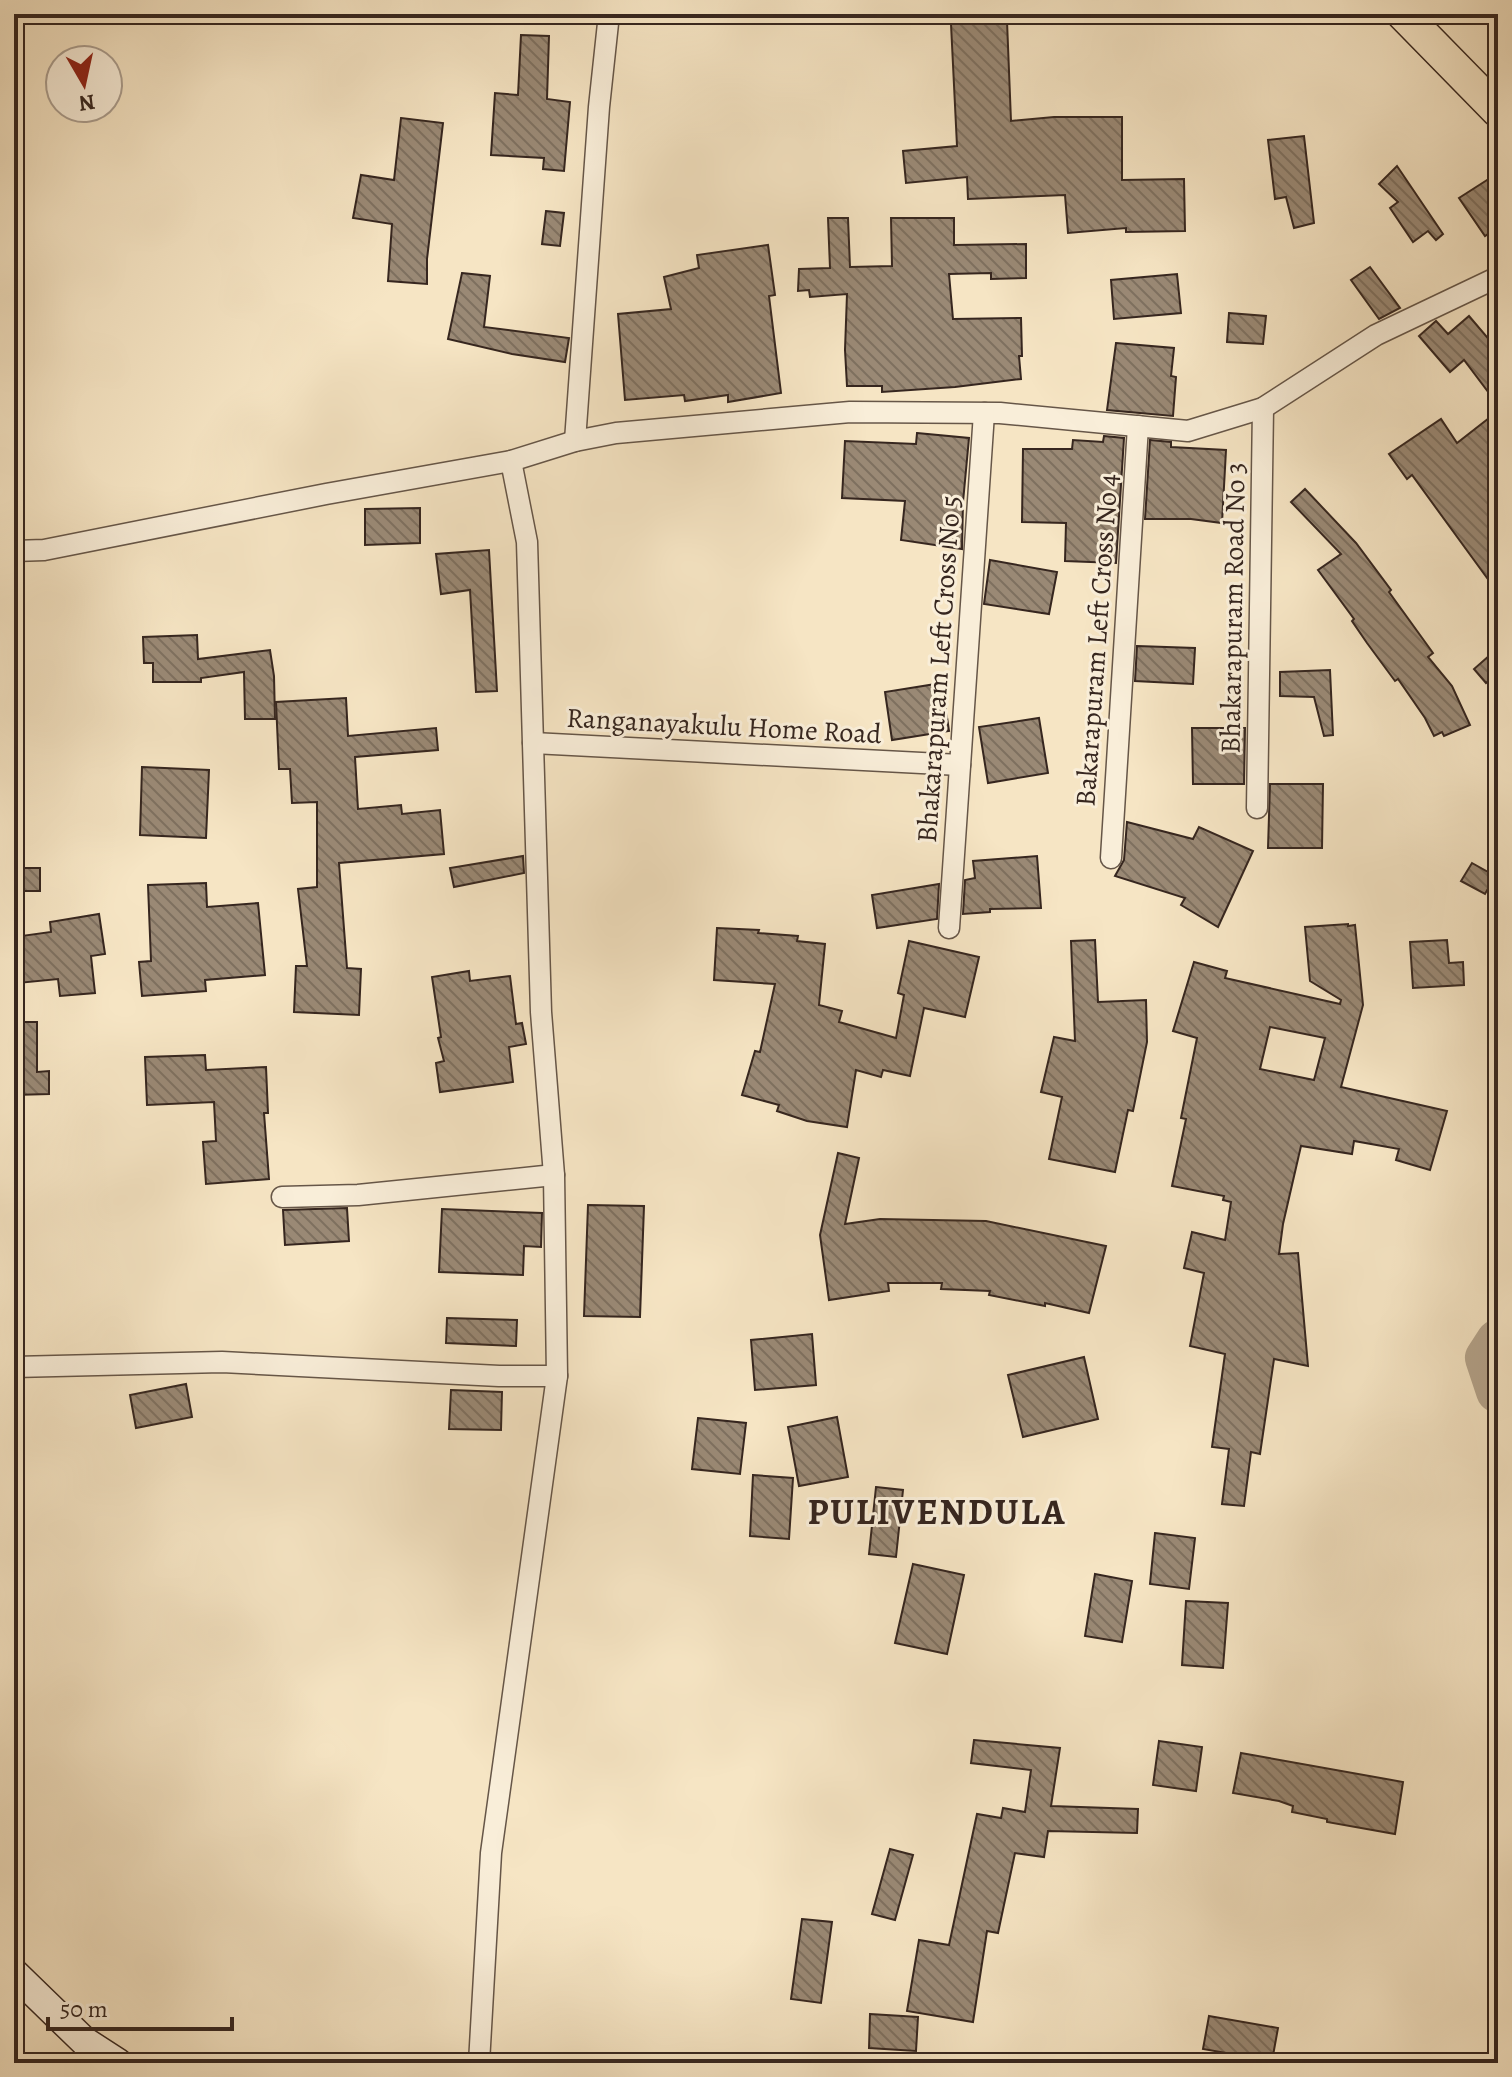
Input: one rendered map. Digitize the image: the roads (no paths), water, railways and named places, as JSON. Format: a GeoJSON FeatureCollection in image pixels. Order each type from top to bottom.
{"type":"FeatureCollection","features":[{"type":"Feature","properties":{"kind":"main road"},"geometry":{"type":"LineString","coordinates":[[1403,14],[1498,111]]}},
{"type":"Feature","properties":{"kind":"street"},"geometry":{"type":"LineString","coordinates":[[575,441],[599,107],[609,14]]}},
{"type":"Feature","properties":{"kind":"street"},"geometry":{"type":"LineString","coordinates":[[14,551],[44,550],[511,461],[575,441],[616,433],[850,412],[984,413],[1188,431],[1263,408],[1376,335],[1498,277]]}},
{"type":"Feature","properties":{"kind":"street","name":"Bhakarapuram Road No 3"},"geometry":{"type":"LineString","coordinates":[[1257,808],[1263,408]]}},
{"type":"Feature","properties":{"kind":"street","name":"Bhakarapuram Left Cross No 5"},"geometry":{"type":"LineString","coordinates":[[949,928],[984,413]]}},
{"type":"Feature","properties":{"kind":"street","name":"Bakarapuram Left Cross No 4"},"geometry":{"type":"LineString","coordinates":[[1111,858],[1138,426]]}},
{"type":"Feature","properties":{"kind":"street"},"geometry":{"type":"LineString","coordinates":[[479,2063],[491,1853],[557,1376],[554,1175],[541,1012],[527,542],[511,461]]}},
{"type":"Feature","properties":{"kind":"street","name":"Ranganayakulu Home Road"},"geometry":{"type":"LineString","coordinates":[[533,743],[960,765]]}},
{"type":"Feature","properties":{"kind":"street"},"geometry":{"type":"LineString","coordinates":[[282,1197],[358,1195],[554,1175]]}},
{"type":"Feature","properties":{"kind":"street"},"geometry":{"type":"LineString","coordinates":[[14,1367],[222,1362],[499,1376],[557,1376]]}},
{"type":"Feature","properties":{"kind":"street"},"geometry":{"type":"LineString","coordinates":[[14,1973],[84,2041],[118,2063]]}},
{"type":"Feature","properties":{"kind":"waterway"},"geometry":{"type":"LineString","coordinates":[[1498,1341],[1487,1358],[1498,1391]]}},
{"type":"Feature","properties":{"kind":"district","name":"PULIVENDULA"},"geometry":{"type":"Point","coordinates":[937,1511]}}]}
